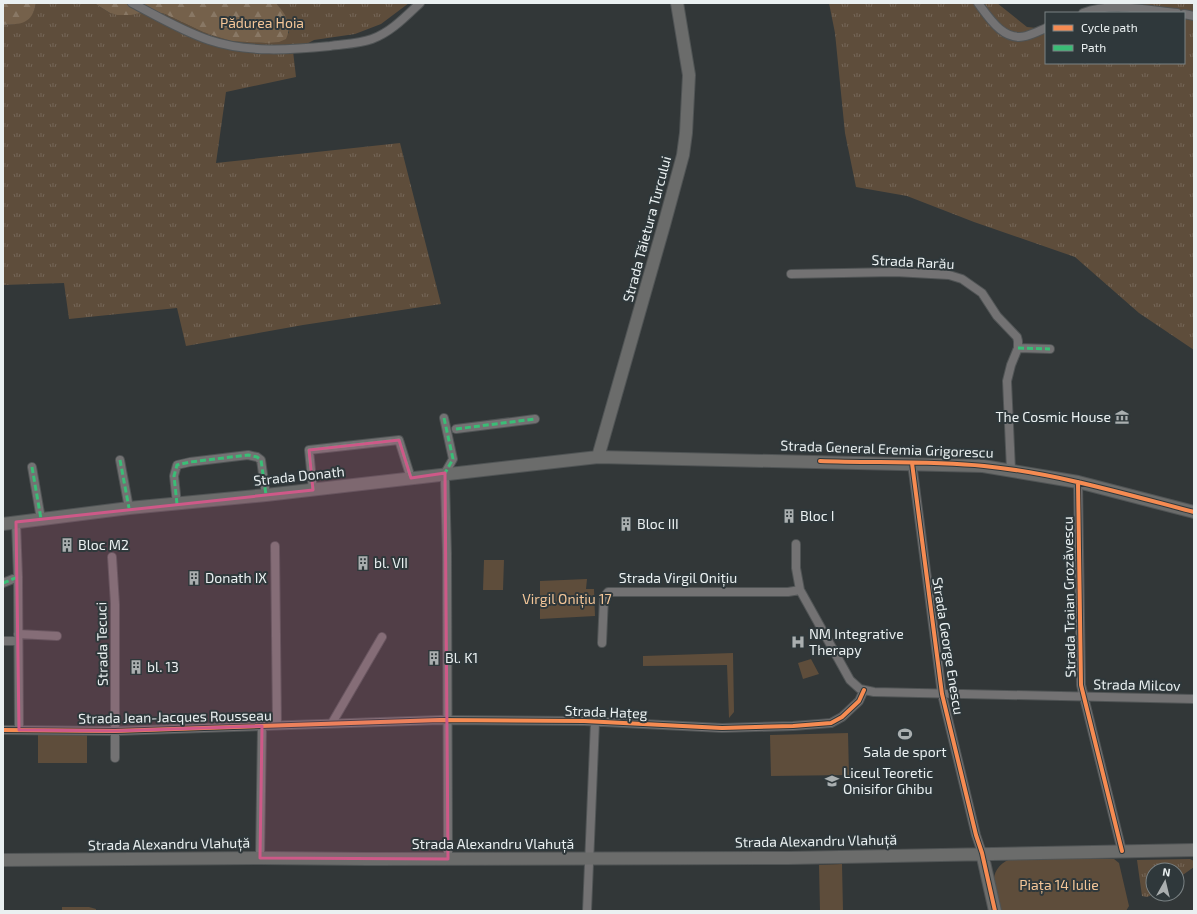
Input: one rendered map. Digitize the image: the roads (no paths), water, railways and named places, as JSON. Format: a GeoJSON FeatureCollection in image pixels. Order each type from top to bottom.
{"type":"FeatureCollection","features":[{"type":"Feature","properties":{"kind":"main road","name":"Strada Tăietura Turcului"},"geometry":{"type":"LineString","coordinates":[[598,457],[664,225],[686,133],[689,75],[677,3]]}},
{"type":"Feature","properties":{"kind":"main road","name":"Strada General Eremia Grigorescu"},"geometry":{"type":"LineString","coordinates":[[598,457],[912,463],[983,466],[1078,482],[1194,512]]}},
{"type":"Feature","properties":{"kind":"main road","name":"Strada Donath"},"geometry":{"type":"LineString","coordinates":[[3,524],[129,508],[314,490],[445,473],[598,457]]}},
{"type":"Feature","properties":{"kind":"main road"},"geometry":{"type":"LineString","coordinates":[[995,911],[982,853],[1194,850]]}},
{"type":"Feature","properties":{"kind":"main road","name":"Strada Alexandru Vlahuță"},"geometry":{"type":"LineString","coordinates":[[3,860],[260,858],[799,858],[982,853]]}},
{"type":"Feature","properties":{"kind":"street"},"geometry":{"type":"LineString","coordinates":[[132,3],[185,30],[210,40],[262,50],[319,47],[353,43],[371,39],[387,32],[401,22],[420,3]]}},
{"type":"Feature","properties":{"kind":"street"},"geometry":{"type":"LineString","coordinates":[[978,3],[1000,30],[1013,36],[1025,37],[1045,28]]}},
{"type":"Feature","properties":{"kind":"street"},"geometry":{"type":"LineString","coordinates":[[1087,12],[1098,8],[1126,8],[1167,12]]}},
{"type":"Feature","properties":{"kind":"street","name":"Strada Rarău"},"geometry":{"type":"LineString","coordinates":[[791,274],[895,272],[948,275],[962,278],[982,293],[997,316],[1017,337],[1018,348]]}},
{"type":"Feature","properties":{"kind":"street"},"geometry":{"type":"LineString","coordinates":[[1011,470],[1007,381],[1008,373],[1018,348],[1050,349]]}},
{"type":"Feature","properties":{"kind":"street"},"geometry":{"type":"LineString","coordinates":[[444,418],[453,460],[445,473],[447,553],[448,859]]}},
{"type":"Feature","properties":{"kind":"street"},"geometry":{"type":"LineString","coordinates":[[456,429],[534,419]]}},
{"type":"Feature","properties":{"kind":"street"},"geometry":{"type":"LineString","coordinates":[[314,490],[308,450],[399,440],[411,478]]}},
{"type":"Feature","properties":{"kind":"street"},"geometry":{"type":"LineString","coordinates":[[177,504],[174,476],[177,465],[248,455],[257,457],[262,466],[266,495]]}},
{"type":"Feature","properties":{"kind":"street"},"geometry":{"type":"LineString","coordinates":[[120,460],[129,508]]}},
{"type":"Feature","properties":{"kind":"street","name":"Strada George Enescu"},"geometry":{"type":"LineString","coordinates":[[912,463],[942,694],[976,835],[982,853]]}},
{"type":"Feature","properties":{"kind":"street"},"geometry":{"type":"LineString","coordinates":[[32,467],[41,519]]}},
{"type":"Feature","properties":{"kind":"street","name":"Strada Traian Grozăvescu"},"geometry":{"type":"LineString","coordinates":[[1078,482],[1081,686],[1122,851]]}},
{"type":"Feature","properties":{"kind":"street"},"geometry":{"type":"LineString","coordinates":[[16,522],[18,577],[19,730]]}},
{"type":"Feature","properties":{"kind":"street"},"geometry":{"type":"LineString","coordinates":[[796,544],[797,574],[800,590],[850,680],[857,688],[864,690]]}},
{"type":"Feature","properties":{"kind":"street"},"geometry":{"type":"LineString","coordinates":[[275,546],[277,725]]}},
{"type":"Feature","properties":{"kind":"street","name":"Strada Tecuci"},"geometry":{"type":"LineString","coordinates":[[112,557],[115,604],[115,731]]}},
{"type":"Feature","properties":{"kind":"street"},"geometry":{"type":"LineString","coordinates":[[3,583],[18,577]]}},
{"type":"Feature","properties":{"kind":"street","name":"Strada Virgil Onițiu"},"geometry":{"type":"LineString","coordinates":[[602,643],[604,597],[608,592],[800,590]]}},
{"type":"Feature","properties":{"kind":"street"},"geometry":{"type":"LineString","coordinates":[[3,641],[18,637],[57,636]]}},
{"type":"Feature","properties":{"kind":"street"},"geometry":{"type":"LineString","coordinates":[[332,723],[382,637]]}},
{"type":"Feature","properties":{"kind":"street","name":"Strada Milcov"},"geometry":{"type":"LineString","coordinates":[[864,690],[1083,698],[1194,699]]}},
{"type":"Feature","properties":{"kind":"street","name":"Strada Hațeg"},"geometry":{"type":"LineString","coordinates":[[332,723],[448,720],[595,722],[722,728],[820,725],[831,723],[842,717],[859,701],[864,690]]}},
{"type":"Feature","properties":{"kind":"street"},"geometry":{"type":"LineString","coordinates":[[587,911],[595,722]]}},
{"type":"Feature","properties":{"kind":"street","name":"Strada Jean-Jacques Rousseau"},"geometry":{"type":"LineString","coordinates":[[3,730],[115,731],[332,723]]}},
{"type":"Feature","properties":{"kind":"street"},"geometry":{"type":"LineString","coordinates":[[260,858],[262,726]]}},
{"type":"Feature","properties":{"kind":"street"},"geometry":{"type":"LineString","coordinates":[[115,731],[115,758]]}},
{"type":"Feature","properties":{"kind":"place","name":"The Cosmic House"},"geometry":{"type":"Point","coordinates":[1122,417]}},
{"type":"Feature","properties":{"kind":"place","name":"Bloc I"},"geometry":{"type":"Point","coordinates":[789,516]}},
{"type":"Feature","properties":{"kind":"place","name":"Bloc III"},"geometry":{"type":"Point","coordinates":[626,524]}},
{"type":"Feature","properties":{"kind":"place","name":"Bloc M2"},"geometry":{"type":"Point","coordinates":[67,545]}},
{"type":"Feature","properties":{"kind":"place","name":"bl. VII"},"geometry":{"type":"Point","coordinates":[363,563]}},
{"type":"Feature","properties":{"kind":"place","name":"Donath IX"},"geometry":{"type":"Point","coordinates":[194,578]}},
{"type":"Feature","properties":{"kind":"place","name":"NM Integrative Therapy"},"geometry":{"type":"Point","coordinates":[798,642]}},
{"type":"Feature","properties":{"kind":"place","name":"Bl. K1"},"geometry":{"type":"Point","coordinates":[434,658]}},
{"type":"Feature","properties":{"kind":"place","name":"bl. 13"},"geometry":{"type":"Point","coordinates":[136,667]}},
{"type":"Feature","properties":{"kind":"place","name":"Sala de sport"},"geometry":{"type":"Point","coordinates":[905,734]}},
{"type":"Feature","properties":{"kind":"place","name":"Liceul Teoretic Onisifor Ghibu"},"geometry":{"type":"Point","coordinates":[832,781]}},
{"type":"Feature","properties":{"kind":"park label","name":"Pădurea Hoia"},"geometry":{"type":"Point","coordinates":[262,23]}},
{"type":"Feature","properties":{"kind":"park label","name":"Virgil Onițiu 17"},"geometry":{"type":"Point","coordinates":[567,599]}},
{"type":"Feature","properties":{"kind":"park label","name":"Piața 14 Iulie"},"geometry":{"type":"Point","coordinates":[1059,885]}}]}
